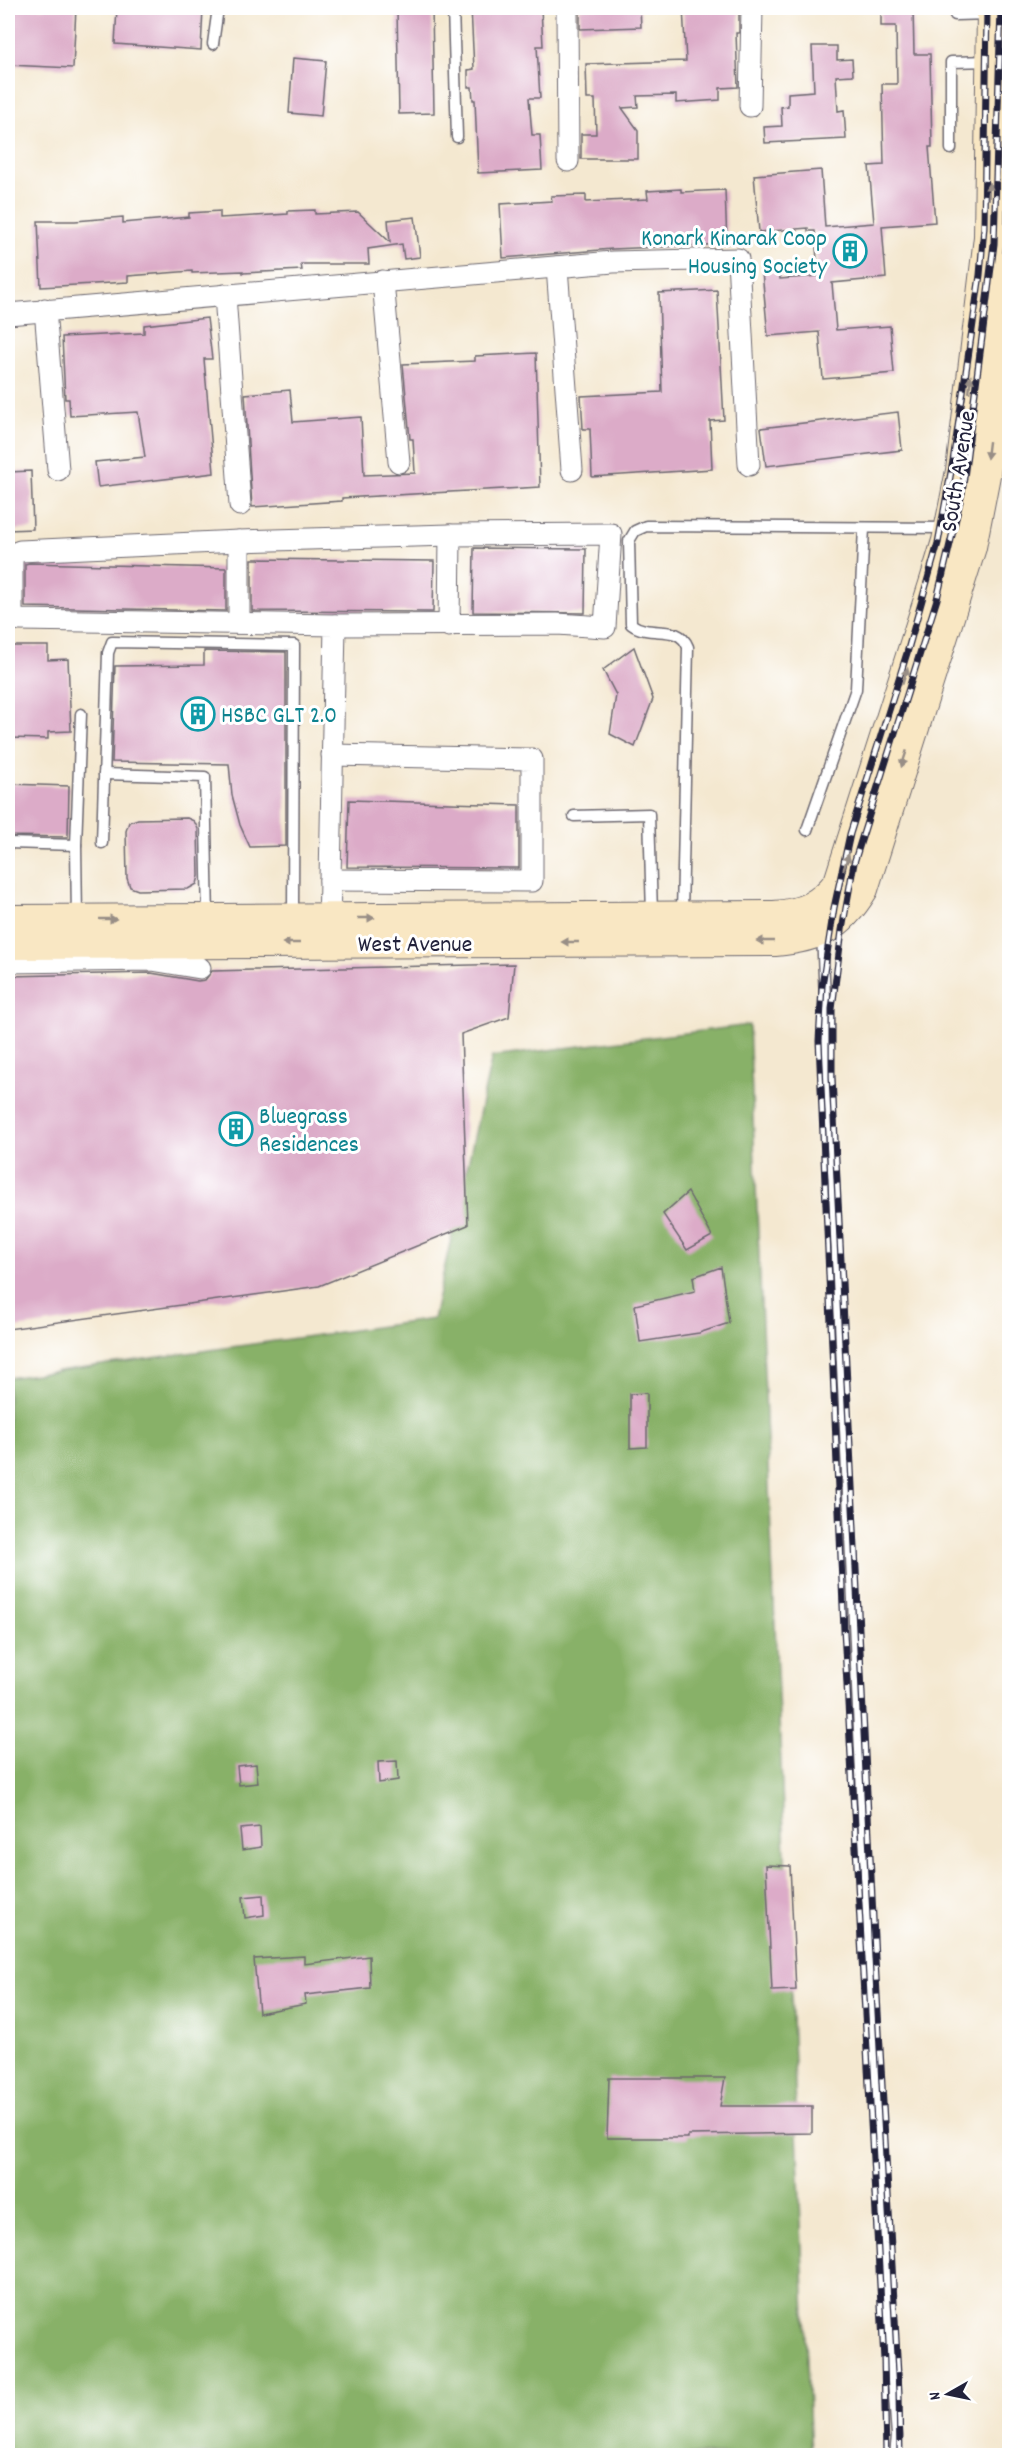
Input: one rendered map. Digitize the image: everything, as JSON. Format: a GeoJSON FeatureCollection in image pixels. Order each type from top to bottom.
{"type":"FeatureCollection","features":[{"type":"Feature","properties":{"kind":"main road","name":"South Avenue"},"geometry":{"type":"LineString","coordinates":[[961,531],[961,471],[989,237],[992,11]]}},
{"type":"Feature","properties":{"kind":"main road","name":"South Avenue"},"geometry":{"type":"LineString","coordinates":[[817,919],[824,900],[839,882],[931,595],[985,475],[1010,267]]}},
{"type":"Feature","properties":{"kind":"main road","name":"West Avenue"},"geometry":{"type":"LineString","coordinates":[[8,920],[293,918],[329,931],[775,941],[810,936],[817,919],[781,916],[652,917],[329,931],[8,944]]}},
{"type":"Feature","properties":{"kind":"street"},"geometry":{"type":"LineString","coordinates":[[567,8],[568,161]]}},
{"type":"Feature","properties":{"kind":"street"},"geometry":{"type":"LineString","coordinates":[[750,106],[752,8]]}},
{"type":"Feature","properties":{"kind":"street"},"geometry":{"type":"LineString","coordinates":[[8,314],[45,309],[613,262],[738,259],[749,465]]}},
{"type":"Feature","properties":{"kind":"street"},"geometry":{"type":"LineString","coordinates":[[557,267],[572,470]]}},
{"type":"Feature","properties":{"kind":"street"},"geometry":{"type":"LineString","coordinates":[[383,281],[399,462]]}},
{"type":"Feature","properties":{"kind":"street"},"geometry":{"type":"LineString","coordinates":[[225,294],[240,505]]}},
{"type":"Feature","properties":{"kind":"street"},"geometry":{"type":"LineString","coordinates":[[45,309],[58,471]]}},
{"type":"Feature","properties":{"kind":"street"},"geometry":{"type":"LineString","coordinates":[[611,534],[605,627],[557,624],[449,626],[20,620],[12,617],[12,554],[20,551],[239,541],[450,535],[611,534]]}},
{"type":"Feature","properties":{"kind":"street"},"geometry":{"type":"LineString","coordinates":[[449,626],[450,535]]}},
{"type":"Feature","properties":{"kind":"street"},"geometry":{"type":"LineString","coordinates":[[239,541],[239,623]]}},
{"type":"Feature","properties":{"kind":"street"},"geometry":{"type":"LineString","coordinates":[[329,931],[334,625]]}},
{"type":"Feature","properties":{"kind":"street"},"geometry":{"type":"LineString","coordinates":[[330,880],[532,881],[532,759],[333,755]]}},
{"type":"Feature","properties":{"kind":"street"},"geometry":{"type":"LineString","coordinates":[[8,962],[152,960],[200,968]]}},
{"type":"Feature","properties":{"kind":"lane"},"geometry":{"type":"LineString","coordinates":[[213,44],[218,8]]}},
{"type":"Feature","properties":{"kind":"lane"},"geometry":{"type":"LineString","coordinates":[[453,8],[457,137]]}},
{"type":"Feature","properties":{"kind":"lane"},"geometry":{"type":"LineString","coordinates":[[955,8],[955,15],[992,11]]}},
{"type":"Feature","properties":{"kind":"lane"},"geometry":{"type":"LineString","coordinates":[[951,149],[951,62],[991,61]]}},
{"type":"Feature","properties":{"kind":"lane"},"geometry":{"type":"LineString","coordinates":[[682,917],[687,647],[684,638],[677,634],[640,631],[631,624],[629,541],[635,531],[646,526],[961,531]]}},
{"type":"Feature","properties":{"kind":"lane"},"geometry":{"type":"LineString","coordinates":[[807,830],[856,689],[864,528]]}},
{"type":"Feature","properties":{"kind":"lane"},"geometry":{"type":"LineString","coordinates":[[102,843],[108,653],[112,642],[294,645],[293,918]]}},
{"type":"Feature","properties":{"kind":"lane"},"geometry":{"type":"LineString","coordinates":[[77,919],[76,845],[81,714]]}},
{"type":"Feature","properties":{"kind":"lane"},"geometry":{"type":"LineString","coordinates":[[104,774],[205,777],[208,919]]}},
{"type":"Feature","properties":{"kind":"lane"},"geometry":{"type":"LineString","coordinates":[[574,816],[649,814],[652,917]]}},
{"type":"Feature","properties":{"kind":"lane"},"geometry":{"type":"LineString","coordinates":[[8,843],[76,845]]}},
{"type":"Feature","properties":{"kind":"lane"},"geometry":{"type":"LineString","coordinates":[[817,919],[881,2196],[897,2436],[895,2456]]}},
{"type":"Feature","properties":{"kind":"green space"},"geometry":{"type":"Polygon","coordinates":[[[749,1025],[811,2455],[8,2455],[8,1378],[433,1319],[492,1057],[749,1025]]]}},
{"type":"Feature","properties":{"kind":"building"},"geometry":{"type":"Polygon","coordinates":[[[8,8],[76,8],[73,68],[8,65],[8,8]]]}},
{"type":"Feature","properties":{"kind":"building"},"geometry":{"type":"Polygon","coordinates":[[[117,8],[203,8],[201,50],[115,44],[117,8]]]}},
{"type":"Feature","properties":{"kind":"building"},"geometry":{"type":"Polygon","coordinates":[[[397,8],[432,8],[434,113],[399,114],[397,8]]]}},
{"type":"Feature","properties":{"kind":"building"},"geometry":{"type":"Polygon","coordinates":[[[471,8],[541,8],[543,46],[537,46],[540,98],[529,98],[532,135],[540,135],[542,170],[478,173],[475,100],[473,100],[472,87],[468,87],[468,70],[474,69],[471,8]]]}},
{"type":"Feature","properties":{"kind":"building"},"geometry":{"type":"Polygon","coordinates":[[[580,8],[640,8],[641,27],[580,29],[580,8]]]}},
{"type":"Feature","properties":{"kind":"building"},"geometry":{"type":"Polygon","coordinates":[[[683,8],[739,8],[739,33],[736,33],[738,87],[720,88],[720,100],[676,103],[676,95],[637,96],[638,107],[622,108],[638,130],[638,159],[581,159],[581,134],[596,134],[595,99],[587,99],[586,64],[686,61],[683,8]]]}},
{"type":"Feature","properties":{"kind":"building","name":"Konark Kinarak Coop Housing Society"},"geometry":{"type":"Polygon","coordinates":[[[881,8],[913,8],[914,54],[930,54],[932,147],[929,147],[935,222],[882,226],[886,278],[832,283],[836,330],[890,326],[894,373],[823,379],[819,332],[768,336],[762,272],[779,271],[780,279],[818,276],[815,231],[808,231],[808,228],[759,232],[754,175],[821,170],[825,227],[874,223],[869,166],[884,165],[882,84],[897,84],[896,26],[881,26],[881,8]]]}},
{"type":"Feature","properties":{"kind":"building"},"geometry":{"type":"Polygon","coordinates":[[[812,46],[837,46],[837,60],[852,59],[853,75],[836,76],[838,111],[844,110],[846,139],[765,143],[764,127],[782,126],[781,107],[788,106],[788,93],[814,91],[812,46]]]}},
{"type":"Feature","properties":{"kind":"building"},"geometry":{"type":"Polygon","coordinates":[[[293,58],[326,61],[321,116],[289,113],[293,58]]]}},
{"type":"Feature","properties":{"kind":"building"},"geometry":{"type":"Polygon","coordinates":[[[681,189],[681,192],[725,190],[727,244],[612,249],[503,258],[500,204],[552,201],[551,196],[586,195],[586,202],[648,199],[647,191],[681,189]]]}},
{"type":"Feature","properties":{"kind":"building"},"geometry":{"type":"Polygon","coordinates":[[[315,210],[315,214],[358,212],[390,242],[388,220],[415,217],[420,257],[404,259],[402,244],[368,249],[369,264],[301,264],[302,270],[243,273],[243,271],[192,273],[192,271],[128,276],[128,282],[41,287],[38,221],[123,217],[123,223],[189,217],[189,213],[220,211],[220,218],[315,210]]]}},
{"type":"Feature","properties":{"kind":"building"},"geometry":{"type":"Polygon","coordinates":[[[717,290],[724,420],[710,421],[712,469],[592,477],[590,429],[583,429],[581,396],[662,392],[659,293],[717,290]]]}},
{"type":"Feature","properties":{"kind":"building"},"geometry":{"type":"Polygon","coordinates":[[[207,318],[212,359],[204,359],[214,473],[98,487],[95,462],[145,457],[138,412],[70,416],[69,399],[65,399],[62,337],[144,333],[144,325],[207,318]]]}},
{"type":"Feature","properties":{"kind":"building"},"geometry":{"type":"Polygon","coordinates":[[[536,353],[540,487],[342,498],[342,501],[252,507],[245,394],[290,390],[293,422],[361,417],[364,475],[415,473],[403,364],[475,361],[475,356],[536,353]]]}},
{"type":"Feature","properties":{"kind":"building"},"geometry":{"type":"Polygon","coordinates":[[[898,412],[902,450],[766,466],[761,428],[898,412]]]}},
{"type":"Feature","properties":{"kind":"building"},"geometry":{"type":"Polygon","coordinates":[[[31,471],[33,529],[8,530],[8,472],[31,471]]]}},
{"type":"Feature","properties":{"kind":"building"},"geometry":{"type":"Polygon","coordinates":[[[474,548],[586,549],[585,613],[473,612],[474,548]]]}},
{"type":"Feature","properties":{"kind":"building"},"geometry":{"type":"Polygon","coordinates":[[[252,559],[434,561],[433,612],[252,611],[252,559]]]}},
{"type":"Feature","properties":{"kind":"building"},"geometry":{"type":"Polygon","coordinates":[[[25,564],[226,568],[226,611],[25,607],[25,564]]]}},
{"type":"Feature","properties":{"kind":"building"},"geometry":{"type":"Polygon","coordinates":[[[8,646],[48,646],[48,660],[68,659],[71,731],[48,732],[48,739],[8,738],[8,646]]]}},
{"type":"Feature","properties":{"kind":"building"},"geometry":{"type":"Polygon","coordinates":[[[634,647],[653,699],[635,747],[610,734],[616,695],[603,670],[634,647]]]}},
{"type":"Feature","properties":{"kind":"building","name":"HSBC GLT 2.0"},"geometry":{"type":"Polygon","coordinates":[[[204,651],[286,652],[286,846],[250,847],[240,825],[232,795],[229,764],[112,762],[115,666],[204,665],[204,651]]]}},
{"type":"Feature","properties":{"kind":"building"},"geometry":{"type":"Polygon","coordinates":[[[8,784],[69,786],[68,837],[8,836],[8,784]]]}},
{"type":"Feature","properties":{"kind":"building"},"geometry":{"type":"Polygon","coordinates":[[[349,800],[519,805],[519,868],[347,867],[349,800]]]}},
{"type":"Feature","properties":{"kind":"building"},"geometry":{"type":"Polygon","coordinates":[[[187,818],[194,821],[198,829],[199,876],[197,884],[188,889],[138,890],[130,887],[127,878],[126,831],[129,822],[138,819],[187,818]]]}},
{"type":"Feature","properties":{"kind":"building","name":"Bluegrass Residences"},"geometry":{"type":"Polygon","coordinates":[[[514,964],[509,1017],[461,1034],[468,1225],[319,1286],[8,1329],[8,976],[151,973],[198,981],[205,980],[212,971],[514,964]]]}},
{"type":"Feature","properties":{"kind":"building"},"geometry":{"type":"Polygon","coordinates":[[[688,1192],[712,1236],[687,1250],[663,1214],[688,1192]]]}},
{"type":"Feature","properties":{"kind":"building"},"geometry":{"type":"Polygon","coordinates":[[[721,1267],[729,1323],[699,1333],[640,1342],[635,1305],[695,1291],[693,1277],[721,1267]]]}},
{"type":"Feature","properties":{"kind":"building"},"geometry":{"type":"Polygon","coordinates":[[[647,1393],[647,1447],[630,1448],[630,1394],[647,1393]]]}},
{"type":"Feature","properties":{"kind":"building"},"geometry":{"type":"Polygon","coordinates":[[[397,1761],[398,1780],[379,1783],[378,1762],[397,1761]]]}},
{"type":"Feature","properties":{"kind":"building"},"geometry":{"type":"Polygon","coordinates":[[[256,1764],[258,1783],[239,1785],[237,1766],[256,1764]]]}},
{"type":"Feature","properties":{"kind":"building"},"geometry":{"type":"Polygon","coordinates":[[[260,1827],[261,1847],[242,1850],[240,1829],[260,1827]]]}},
{"type":"Feature","properties":{"kind":"building"},"geometry":{"type":"Polygon","coordinates":[[[766,1865],[790,1866],[796,1990],[772,1991],[766,1865]]]}},
{"type":"Feature","properties":{"kind":"building"},"geometry":{"type":"Polygon","coordinates":[[[263,1895],[264,1915],[245,1918],[243,1897],[263,1895]]]}},
{"type":"Feature","properties":{"kind":"building"},"geometry":{"type":"Polygon","coordinates":[[[304,1956],[304,1964],[369,1956],[370,1988],[305,1995],[306,2004],[259,2013],[254,1959],[304,1956]]]}},
{"type":"Feature","properties":{"kind":"building"},"geometry":{"type":"Polygon","coordinates":[[[609,2078],[725,2078],[720,2106],[812,2106],[812,2133],[688,2135],[688,2138],[607,2138],[609,2078]]]}},
{"type":"Feature","properties":{"kind":"railway"},"geometry":{"type":"LineString","coordinates":[[886,2456],[884,2360],[844,1630],[819,1041],[822,986],[834,908],[850,834],[907,653],[938,543],[953,461],[980,275],[984,227],[987,8]]}},
{"type":"Feature","properties":{"kind":"railway"},"geometry":{"type":"LineString","coordinates":[[900,2456],[899,2392],[875,1958],[832,1077],[832,1009],[842,930],[854,863],[937,599],[962,493],[994,244],[1001,8]]}},
{"type":"Feature","properties":{"kind":"place","name":"Konark Kinarak Coop Housing Society"},"geometry":{"type":"Point","coordinates":[850,251]}},
{"type":"Feature","properties":{"kind":"place","name":"HSBC GLT 2.0"},"geometry":{"type":"Point","coordinates":[198,714]}},
{"type":"Feature","properties":{"kind":"place","name":"Bluegrass Residences"},"geometry":{"type":"Point","coordinates":[236,1129]}}]}
